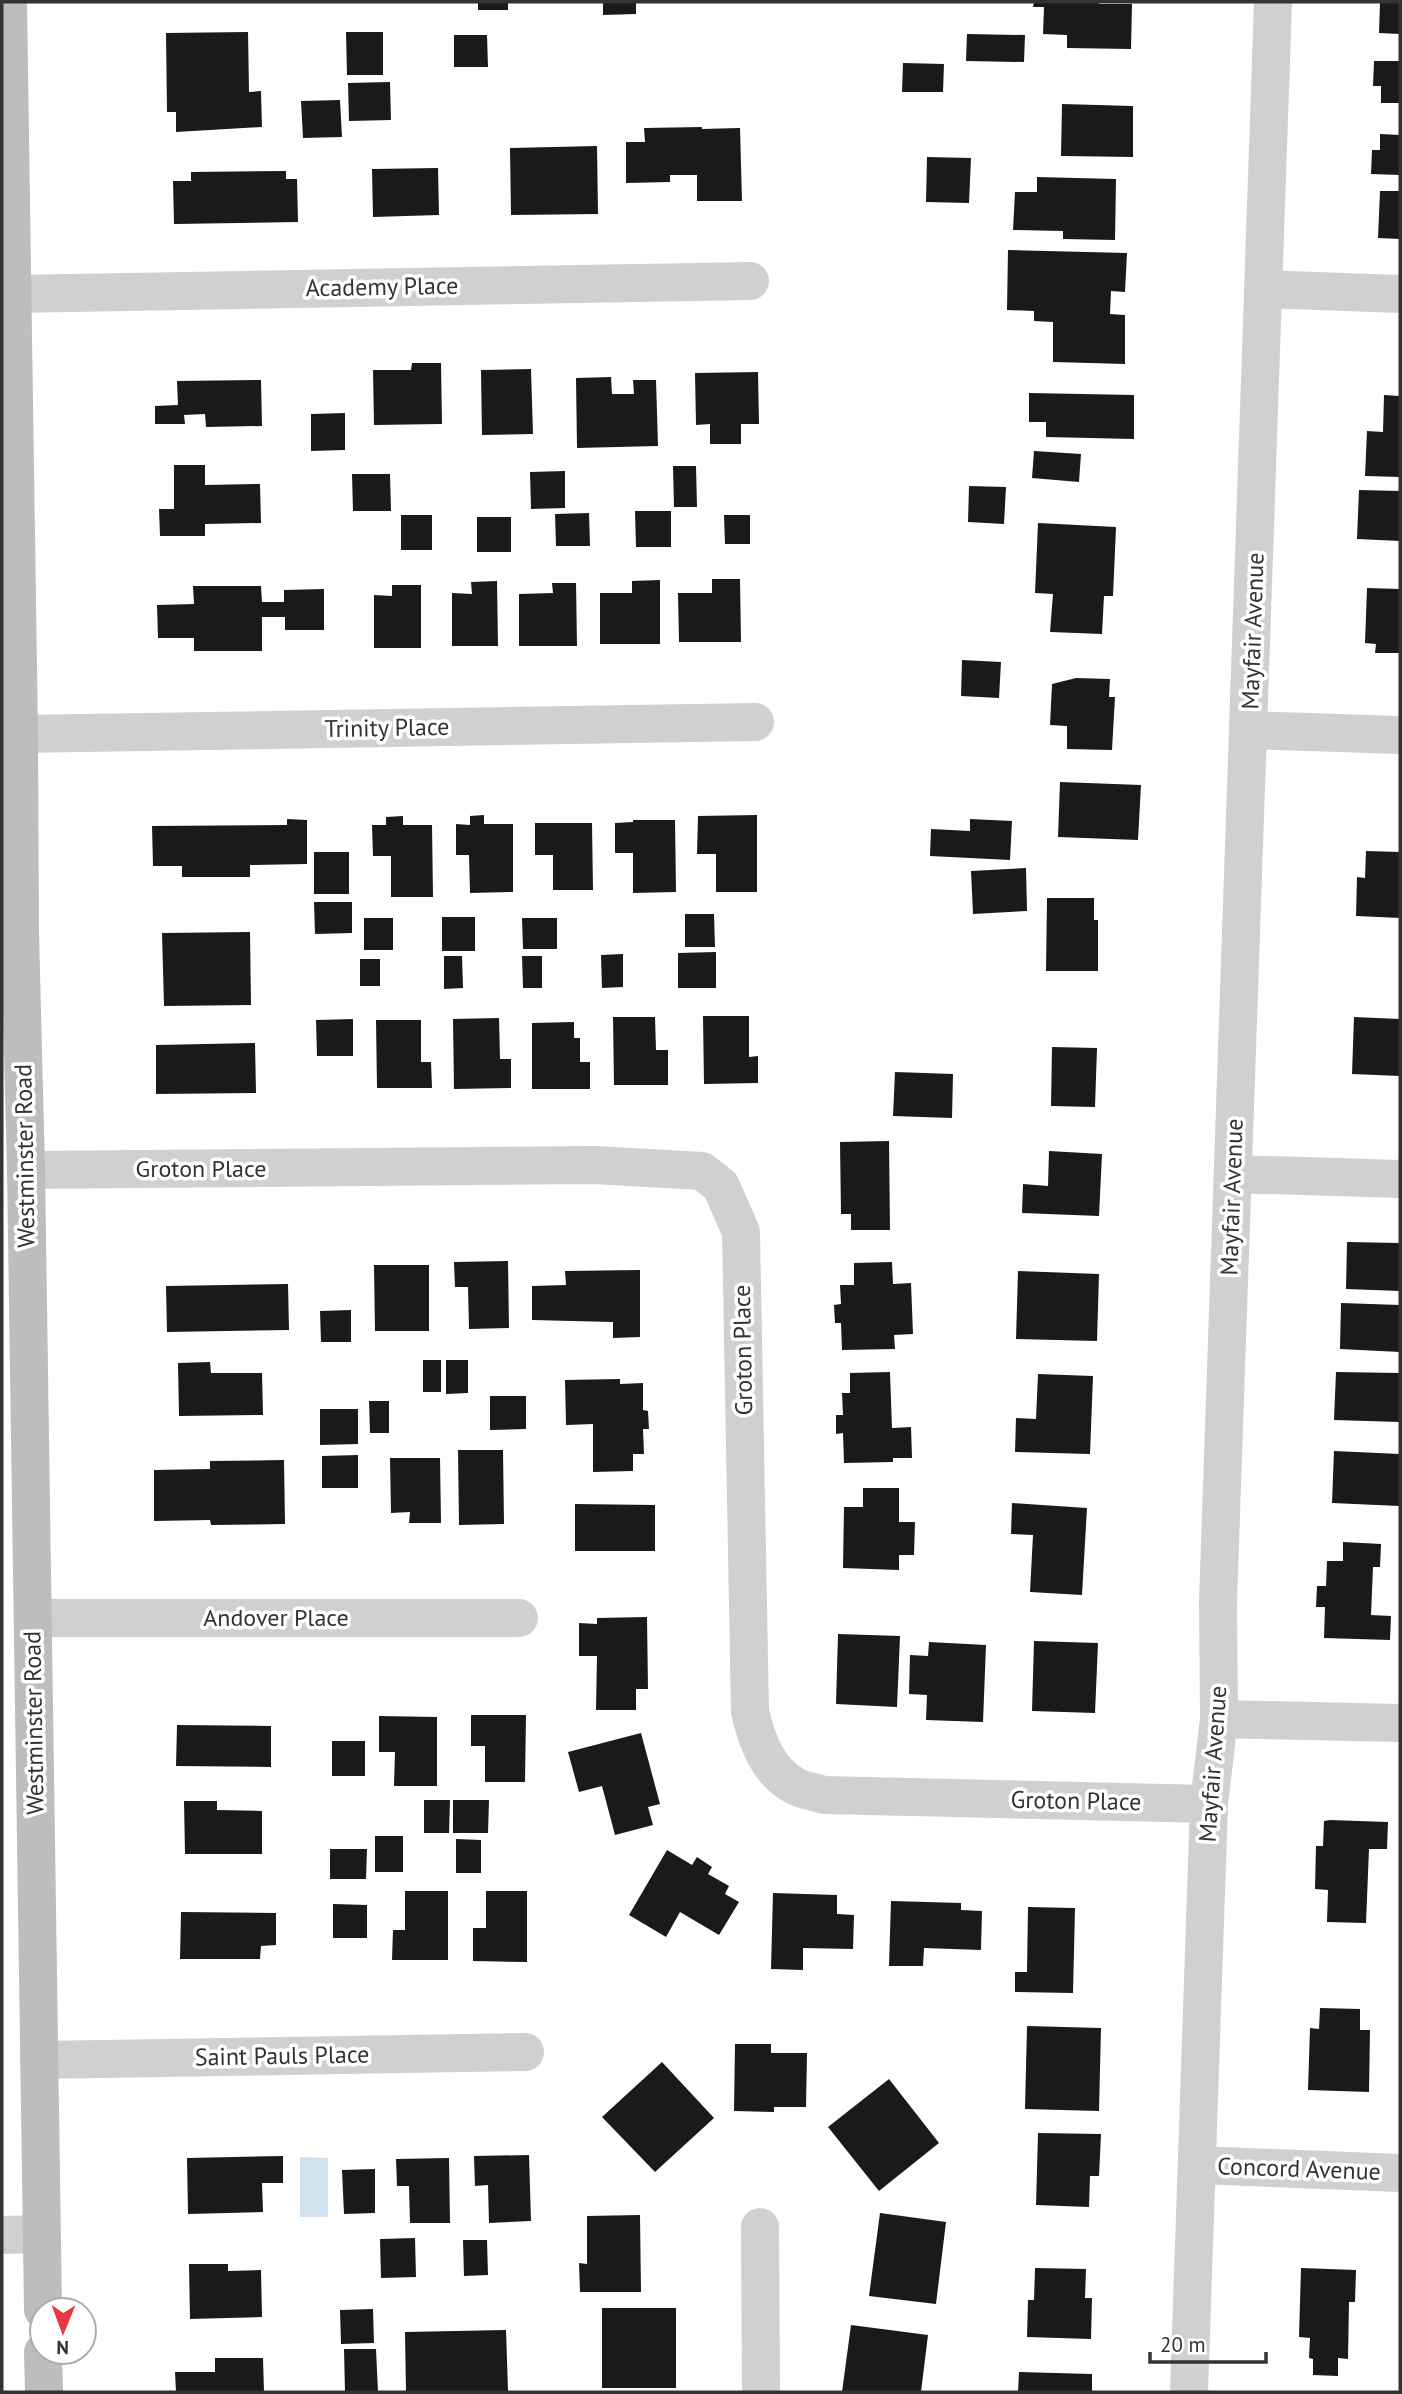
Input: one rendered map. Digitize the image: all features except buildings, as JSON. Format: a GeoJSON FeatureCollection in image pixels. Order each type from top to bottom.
{"type":"FeatureCollection","features":[{"type":"Feature","properties":{"kind":"main road","name":"Westminster Road"},"geometry":{"type":"LineString","coordinates":[[8,2],[19,734],[11,932],[26,1170],[43,2296]]}},
{"type":"Feature","properties":{"kind":"main road"},"geometry":{"type":"LineString","coordinates":[[43,2366],[44,2392]]}},
{"type":"Feature","properties":{"kind":"street","name":"Mayfair Avenue"},"geometry":{"type":"LineString","coordinates":[[1189,2392],[1209,1804],[1219,1719],[1218,1602],[1273,2]]}},
{"type":"Feature","properties":{"kind":"street","name":"Academy Place"},"geometry":{"type":"LineString","coordinates":[[13,294],[750,281]]}},
{"type":"Feature","properties":{"kind":"street"},"geometry":{"type":"LineString","coordinates":[[1263,289],[1400,294]]}},
{"type":"Feature","properties":{"kind":"street","name":"Trinity Place"},"geometry":{"type":"LineString","coordinates":[[19,734],[755,722]]}},
{"type":"Feature","properties":{"kind":"street"},"geometry":{"type":"LineString","coordinates":[[1250,730],[1400,736]]}},
{"type":"Feature","properties":{"kind":"street","name":"Groton Place"},"geometry":{"type":"LineString","coordinates":[[26,1170],[594,1165],[702,1171],[721,1186],[741,1232],[750,1712],[757,1739],[772,1768],[796,1787],[824,1795],[1209,1804]]}},
{"type":"Feature","properties":{"kind":"street"},"geometry":{"type":"LineString","coordinates":[[1233,1174],[1400,1179]]}},
{"type":"Feature","properties":{"kind":"street","name":"Andover Place"},"geometry":{"type":"LineString","coordinates":[[33,1618],[519,1618]]}},
{"type":"Feature","properties":{"kind":"street"},"geometry":{"type":"LineString","coordinates":[[1219,1719],[1400,1723]]}},
{"type":"Feature","properties":{"kind":"street","name":"Saint Pauls Place"},"geometry":{"type":"LineString","coordinates":[[39,2060],[525,2052]]}},
{"type":"Feature","properties":{"kind":"street","name":"Concord Avenue"},"geometry":{"type":"LineString","coordinates":[[1197,2165],[1400,2173]]}},
{"type":"Feature","properties":{"kind":"street"},"geometry":{"type":"LineString","coordinates":[[761,2227],[761,2392]]}},
{"type":"Feature","properties":{"kind":"street"},"geometry":{"type":"LineString","coordinates":[[2,2235],[41,2234]]}},
{"type":"Feature","properties":{"kind":"water"},"geometry":{"type":"Polygon","coordinates":[[[300,2157],[328,2158],[328,2217],[300,2217],[300,2157]]]}}]}
